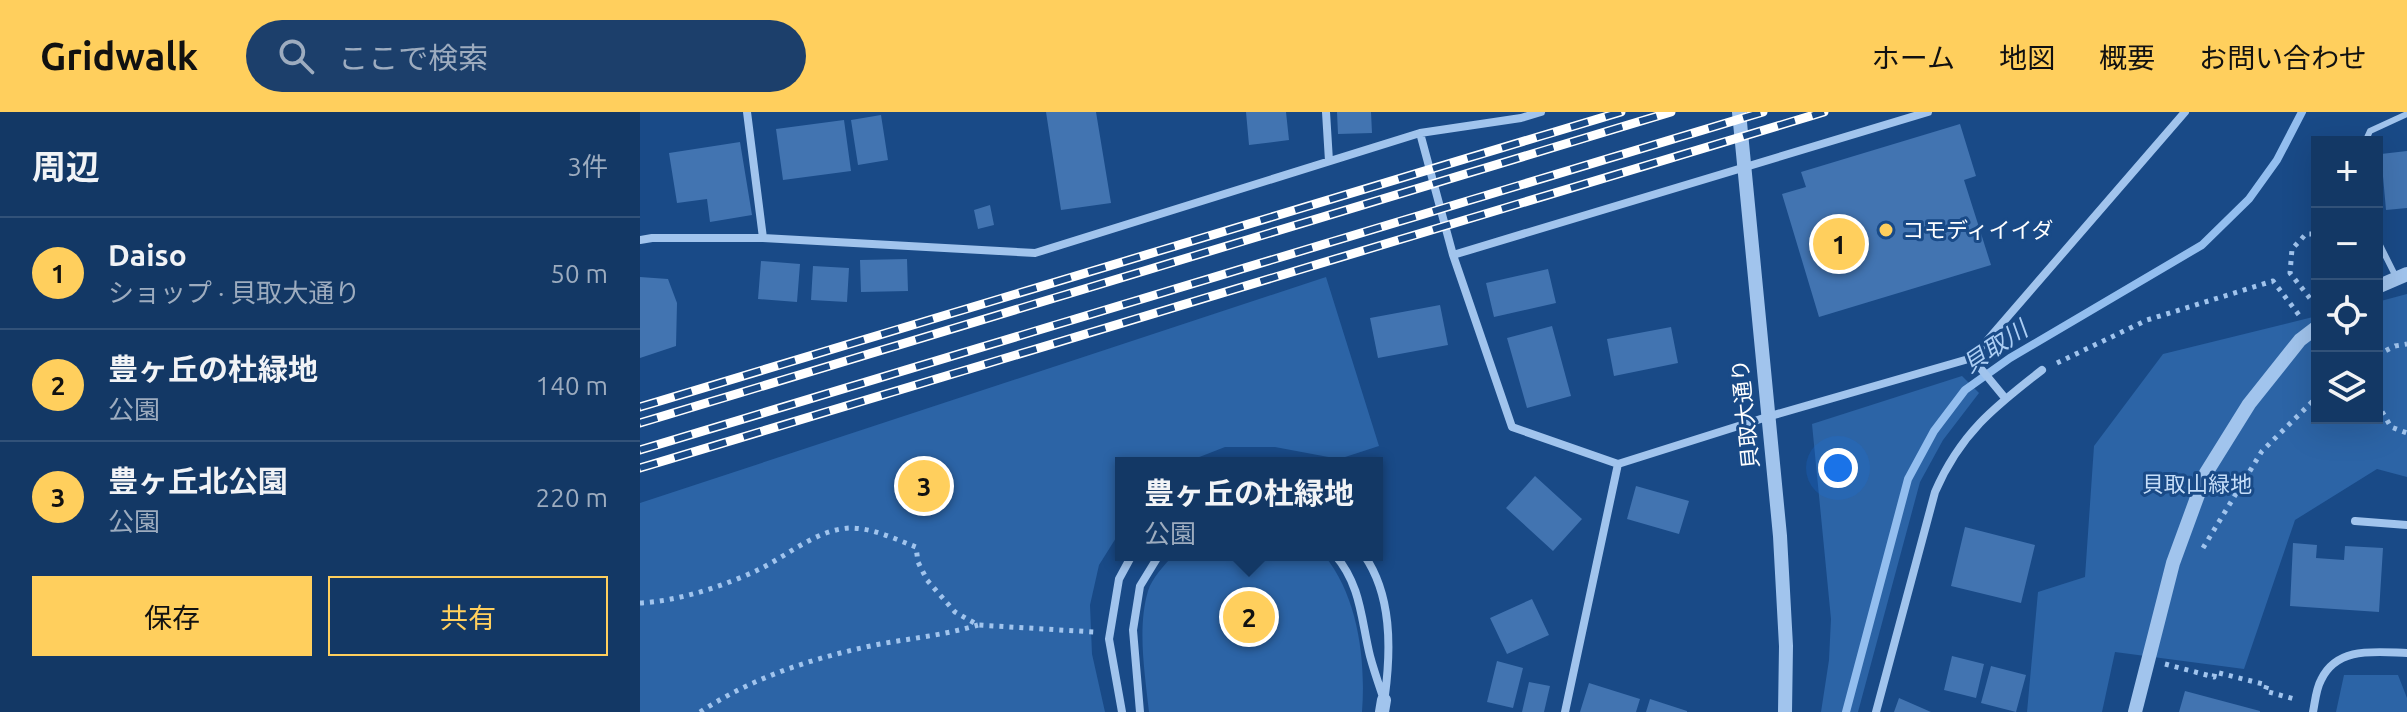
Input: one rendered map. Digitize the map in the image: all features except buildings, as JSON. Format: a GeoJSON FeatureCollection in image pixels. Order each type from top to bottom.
{"type":"FeatureCollection","features":[{"type":"Feature","properties":{"kind":"street"},"geometry":{"type":"LineString","coordinates":[[747,112],[763,238]]}},
{"type":"Feature","properties":{"kind":"street"},"geometry":{"type":"LineString","coordinates":[[1326,112],[1329,161]]}},
{"type":"Feature","properties":{"kind":"street"},"geometry":{"type":"LineString","coordinates":[[640,240],[763,238],[1035,253],[1420,133],[1541,112]]}},
{"type":"Feature","properties":{"kind":"street","name":"貝取大通り"},"geometry":{"type":"LineString","coordinates":[[1739,112],[1784,591],[1785,712]]}},
{"type":"Feature","properties":{"kind":"street"},"geometry":{"type":"LineString","coordinates":[[1453,255],[1928,112]]}},
{"type":"Feature","properties":{"kind":"street"},"geometry":{"type":"LineString","coordinates":[[1420,133],[1453,255],[1512,427],[1618,464],[1767,417],[1974,360],[2185,112]]}},
{"type":"Feature","properties":{"kind":"street"},"geometry":{"type":"LineString","coordinates":[[2383,284],[2402,276]]}},
{"type":"Feature","properties":{"kind":"street"},"geometry":{"type":"LineString","coordinates":[[2135,712],[2173,563],[2206,473],[2249,404],[2300,340],[2311,332]]}},
{"type":"Feature","properties":{"kind":"street"},"geometry":{"type":"LineString","coordinates":[[1974,360],[2005,398]]}},
{"type":"Feature","properties":{"kind":"street"},"geometry":{"type":"LineString","coordinates":[[1876,712],[1935,492],[1947,465],[1984,417],[2042,370]]}},
{"type":"Feature","properties":{"kind":"street"},"geometry":{"type":"LineString","coordinates":[[1565,712],[1618,464]]}},
{"type":"Feature","properties":{"kind":"street"},"geometry":{"type":"LineString","coordinates":[[2355,521],[2407,525]]}},
{"type":"Feature","properties":{"kind":"street"},"geometry":{"type":"LineString","coordinates":[[1122,712],[1109,639],[1119,579],[1129,561]]}},
{"type":"Feature","properties":{"kind":"street"},"geometry":{"type":"LineString","coordinates":[[1140,712],[1133,630],[1140,586],[1155,561]]}},
{"type":"Feature","properties":{"kind":"street"},"geometry":{"type":"LineString","coordinates":[[1340,561],[1361,602],[1383,706]]}},
{"type":"Feature","properties":{"kind":"street"},"geometry":{"type":"LineString","coordinates":[[1368,561],[1384,601],[1390,659],[1383,706]]}},
{"type":"Feature","properties":{"kind":"street"},"geometry":{"type":"LineString","coordinates":[[2314,708],[2320,681],[2334,661],[2360,651],[2407,653]]}},
{"type":"Feature","properties":{"kind":"lane"},"geometry":{"type":"LineString","coordinates":[[2368,136],[2370,131],[2407,114]]}},
{"type":"Feature","properties":{"kind":"lane"},"geometry":{"type":"LineString","coordinates":[[2383,248],[2402,276]]}},
{"type":"Feature","properties":{"kind":"path"},"geometry":{"type":"LineString","coordinates":[[2311,234],[2306,234],[2292,249],[2290,273],[2311,299]]}},
{"type":"Feature","properties":{"kind":"path"},"geometry":{"type":"LineString","coordinates":[[2042,370],[2147,320],[2273,281],[2300,317]]}},
{"type":"Feature","properties":{"kind":"path"},"geometry":{"type":"LineString","coordinates":[[2383,352],[2407,344]]}},
{"type":"Feature","properties":{"kind":"path"},"geometry":{"type":"LineString","coordinates":[[2198,557],[2262,451],[2311,403]]}},
{"type":"Feature","properties":{"kind":"path"},"geometry":{"type":"LineString","coordinates":[[2383,413],[2391,427],[2407,433]]}},
{"type":"Feature","properties":{"kind":"path"},"geometry":{"type":"LineString","coordinates":[[640,603],[657,602],[711,587],[757,570],[807,541],[847,528],[869,530],[916,547],[918,562],[927,580],[955,612],[978,625]]}},
{"type":"Feature","properties":{"kind":"path"},"geometry":{"type":"LineString","coordinates":[[700,712],[761,678],[794,665],[879,644],[955,632],[978,625],[1096,632]]}},
{"type":"Feature","properties":{"kind":"path"},"geometry":{"type":"LineString","coordinates":[[2148,660],[2214,677],[2215,672],[2267,685],[2265,691],[2314,708]]}},
{"type":"Feature","properties":{"kind":"green space"},"geometry":{"type":"Polygon","coordinates":[[[1326,277],[1379,446],[1345,457],[1275,447],[1225,447],[1199,457],[1115,457],[1115,540],[1099,565],[1090,605],[1092,654],[1105,712],[640,712],[640,503],[1326,277]]]}},
{"type":"Feature","properties":{"kind":"green space","name":"貝取山緑地"},"geometry":{"type":"Polygon","coordinates":[[[2407,294],[2407,477],[2377,469],[2295,520],[2244,669],[2115,652],[2102,712],[2027,712],[2038,592],[2085,577],[2094,446],[2163,354],[2311,317],[2311,424],[2383,424],[2383,300],[2407,294]]]}},
{"type":"Feature","properties":{"kind":"green space"},"geometry":{"type":"Polygon","coordinates":[[[1962,376],[1979,393],[1943,440],[1920,482],[1858,712],[1821,712],[1831,619],[1812,424],[1962,376]]]}},
{"type":"Feature","properties":{"kind":"green space"},"geometry":{"type":"Polygon","coordinates":[[[1168,561],[1328,561],[1345,590],[1357,629],[1363,671],[1362,712],[1149,712],[1143,620],[1148,591],[1168,561]]]}},
{"type":"Feature","properties":{"kind":"green space"},"geometry":{"type":"Polygon","coordinates":[[[2344,675],[2398,675],[2407,698],[2407,712],[2336,712],[2344,675]]]}},
{"type":"Feature","properties":{"kind":"waterway","name":"貝取川"},"geometry":{"type":"LineString","coordinates":[[1846,712],[1908,479],[1934,431],[1965,390],[2010,358],[2202,245],[2249,199],[2277,160],[2302,112]]}},
{"type":"Feature","properties":{"kind":"railway"},"geometry":{"type":"LineString","coordinates":[[640,407],[1621,112]]}},
{"type":"Feature","properties":{"kind":"railway"},"geometry":{"type":"LineString","coordinates":[[640,423],[1671,112]]}},
{"type":"Feature","properties":{"kind":"railway"},"geometry":{"type":"LineString","coordinates":[[640,450],[1763,112]]}},
{"type":"Feature","properties":{"kind":"railway"},"geometry":{"type":"LineString","coordinates":[[640,468],[1824,112]]}},
{"type":"Feature","properties":{"kind":"place","name":"コモディイイダ"},"geometry":{"type":"Point","coordinates":[1886,230]}},
{"type":"Feature","properties":{"kind":"place","name":"Daiso"},"geometry":{"type":"Point","coordinates":[1839,244]}},
{"type":"Feature","properties":{"kind":"place","name":"豊ヶ丘北公園"},"geometry":{"type":"Point","coordinates":[924,486]}},
{"type":"Feature","properties":{"kind":"place","name":"豊ヶ丘の杜緑地"},"geometry":{"type":"Point","coordinates":[1249,617]}}]}
